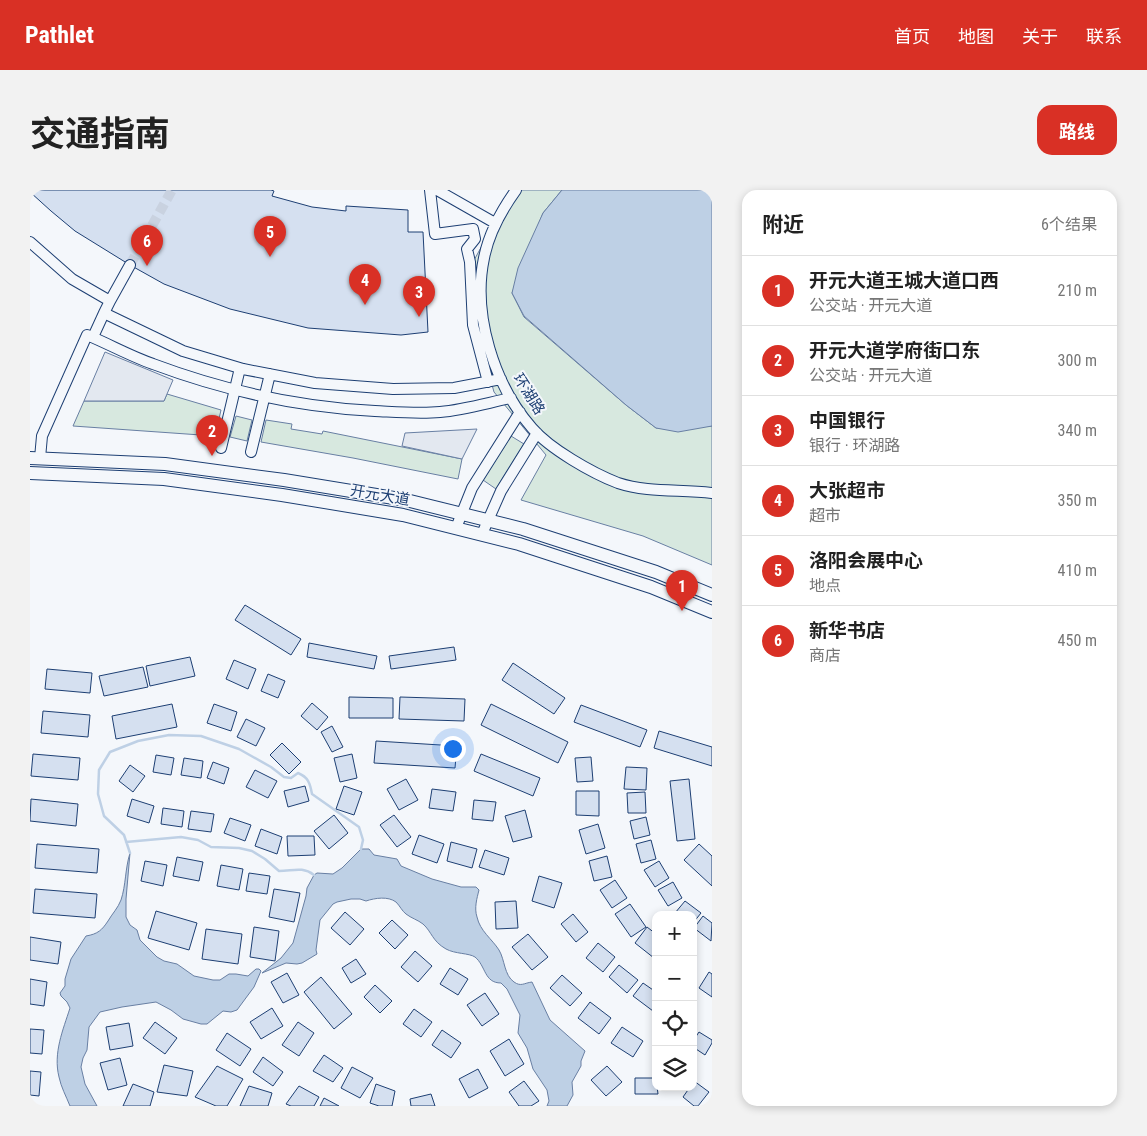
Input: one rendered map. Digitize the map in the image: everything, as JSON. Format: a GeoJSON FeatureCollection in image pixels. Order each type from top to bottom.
{"type":"FeatureCollection","features":[{"type":"Feature","properties":{"kind":"main road","name":"开元大道"},"geometry":{"type":"LineString","coordinates":[[35,458],[165,464],[284,480],[406,500],[523,529],[647,569],[712,595]]}},
{"type":"Feature","properties":{"kind":"main road","name":"开元大道"},"geometry":{"type":"LineString","coordinates":[[30,474],[164,479],[282,495],[403,515],[519,544],[651,587],[712,612]]}},
{"type":"Feature","properties":{"kind":"street"},"geometry":{"type":"LineString","coordinates":[[430,190],[435,234],[473,229],[475,239],[467,249],[470,262],[473,325],[488,382]]}},
{"type":"Feature","properties":{"kind":"street"},"geometry":{"type":"LineString","coordinates":[[437,190],[495,223]]}},
{"type":"Feature","properties":{"kind":"street","name":"环湖路"},"geometry":{"type":"LineString","coordinates":[[516,190],[495,223],[484,258],[480,287],[486,338],[501,379],[520,412],[537,433],[560,451],[590,470],[619,483],[644,489],[712,493]]}},
{"type":"Feature","properties":{"kind":"street"},"geometry":{"type":"LineString","coordinates":[[30,242],[72,278],[110,301]]}},
{"type":"Feature","properties":{"kind":"street"},"geometry":{"type":"LineString","coordinates":[[93,338],[110,301],[130,265]]}},
{"type":"Feature","properties":{"kind":"street"},"geometry":{"type":"LineString","coordinates":[[104,313],[183,351],[240,368],[315,383],[392,389],[454,388],[501,379]]}},
{"type":"Feature","properties":{"kind":"street"},"geometry":{"type":"LineString","coordinates":[[35,458],[42,436],[87,335],[151,364],[208,383],[264,397],[304,404],[399,412],[440,412],[475,407],[511,398]]}},
{"type":"Feature","properties":{"kind":"street"},"geometry":{"type":"LineString","coordinates":[[221,448],[240,368]]}},
{"type":"Feature","properties":{"kind":"street"},"geometry":{"type":"LineString","coordinates":[[251,452],[270,374]]}},
{"type":"Feature","properties":{"kind":"street"},"geometry":{"type":"LineString","coordinates":[[456,528],[472,488],[520,412]]}},
{"type":"Feature","properties":{"kind":"street"},"geometry":{"type":"LineString","coordinates":[[482,534],[501,491],[537,433]]}},
{"type":"Feature","properties":{"kind":"shaded area"},"geometry":{"type":"Polygon","coordinates":[[[516,190],[562,190],[543,213],[512,293],[524,317],[626,405],[656,428],[712,426],[712,565],[643,536],[521,500],[546,455],[494,392],[475,324],[473,262],[516,190]]]}},
{"type":"Feature","properties":{"kind":"shaded area"},"geometry":{"type":"Polygon","coordinates":[[[105,352],[173,380],[164,401],[84,401],[105,352]]]}},
{"type":"Feature","properties":{"kind":"shaded area"},"geometry":{"type":"Polygon","coordinates":[[[167,394],[221,410],[215,436],[73,426],[84,401],[164,401],[167,394]]]}},
{"type":"Feature","properties":{"kind":"shaded area"},"geometry":{"type":"Polygon","coordinates":[[[236,416],[252,420],[247,441],[230,437],[236,416]]]}},
{"type":"Feature","properties":{"kind":"shaded area"},"geometry":{"type":"Polygon","coordinates":[[[266,420],[292,424],[291,429],[322,434],[323,431],[462,459],[458,479],[261,442],[266,420]]]}},
{"type":"Feature","properties":{"kind":"shaded area"},"geometry":{"type":"Polygon","coordinates":[[[477,429],[462,459],[402,446],[405,433],[477,429]]]}},
{"type":"Feature","properties":{"kind":"shaded area"},"geometry":{"type":"Polygon","coordinates":[[[511,436],[524,444],[496,489],[483,480],[511,436]]]}},
{"type":"Feature","properties":{"kind":"water"},"geometry":{"type":"Polygon","coordinates":[[[562,190],[712,190],[712,426],[678,432],[656,428],[626,405],[524,316],[512,293],[518,268],[543,213],[562,190]]]}},
{"type":"Feature","properties":{"kind":"water"},"geometry":{"type":"Polygon","coordinates":[[[361,849],[369,849],[374,855],[397,859],[401,866],[432,879],[461,887],[476,887],[479,890],[476,914],[483,931],[499,950],[508,975],[514,982],[519,984],[532,982],[550,1020],[585,1051],[581,1066],[572,1082],[573,1095],[567,1106],[547,1106],[549,1101],[547,1090],[533,1069],[527,1048],[518,1033],[520,1015],[507,989],[501,983],[495,982],[488,977],[475,957],[450,951],[441,946],[423,924],[406,914],[393,900],[381,898],[366,901],[351,899],[333,904],[320,920],[317,954],[302,963],[286,963],[262,973],[281,958],[293,943],[307,888],[314,875],[317,873],[333,874],[342,868],[361,849]]]}},
{"type":"Feature","properties":{"kind":"water"},"geometry":{"type":"Polygon","coordinates":[[[130,853],[126,917],[130,925],[137,930],[140,940],[157,957],[177,964],[194,976],[213,980],[220,980],[229,974],[248,976],[256,969],[261,971],[254,987],[237,1010],[231,1012],[223,1011],[207,1024],[183,1019],[156,1002],[100,1012],[89,1027],[87,1050],[81,1067],[85,1084],[97,1106],[70,1106],[57,1068],[58,1050],[70,1008],[60,993],[65,986],[65,979],[71,959],[86,936],[97,933],[102,929],[120,903],[130,853]]]}},
{"type":"Feature","properties":{"kind":"building"},"geometry":{"type":"Polygon","coordinates":[[[30,190],[271,190],[274,191],[272,196],[312,207],[346,211],[346,206],[408,210],[408,232],[423,232],[428,332],[401,335],[308,328],[230,309],[164,284],[130,265],[75,231],[30,190]]]}},
{"type":"Feature","properties":{"kind":"building"},"geometry":{"type":"Polygon","coordinates":[[[245,605],[301,639],[291,655],[235,620],[245,605]]]}},
{"type":"Feature","properties":{"kind":"building"},"geometry":{"type":"Polygon","coordinates":[[[309,643],[377,656],[374,669],[307,657],[309,643]]]}},
{"type":"Feature","properties":{"kind":"building"},"geometry":{"type":"Polygon","coordinates":[[[454,647],[456,660],[391,669],[389,656],[454,647]]]}},
{"type":"Feature","properties":{"kind":"building"},"geometry":{"type":"Polygon","coordinates":[[[190,657],[195,676],[150,686],[146,666],[190,657]]]}},
{"type":"Feature","properties":{"kind":"building"},"geometry":{"type":"Polygon","coordinates":[[[234,660],[256,669],[248,689],[226,679],[234,660]]]}},
{"type":"Feature","properties":{"kind":"building"},"geometry":{"type":"Polygon","coordinates":[[[513,663],[565,698],[554,714],[502,680],[513,663]]]}},
{"type":"Feature","properties":{"kind":"building"},"geometry":{"type":"Polygon","coordinates":[[[143,667],[148,687],[104,696],[99,676],[143,667]]]}},
{"type":"Feature","properties":{"kind":"building"},"geometry":{"type":"Polygon","coordinates":[[[47,669],[92,673],[90,693],[45,689],[47,669]]]}},
{"type":"Feature","properties":{"kind":"building"},"geometry":{"type":"Polygon","coordinates":[[[268,674],[285,681],[278,698],[261,691],[268,674]]]}},
{"type":"Feature","properties":{"kind":"building"},"geometry":{"type":"Polygon","coordinates":[[[349,697],[393,698],[393,718],[349,718],[349,697]]]}},
{"type":"Feature","properties":{"kind":"building"},"geometry":{"type":"Polygon","coordinates":[[[400,697],[465,699],[464,721],[399,719],[400,697]]]}},
{"type":"Feature","properties":{"kind":"building"},"geometry":{"type":"Polygon","coordinates":[[[312,703],[328,717],[317,730],[301,716],[312,703]]]}},
{"type":"Feature","properties":{"kind":"building"},"geometry":{"type":"Polygon","coordinates":[[[172,704],[177,727],[116,739],[112,716],[172,704]]]}},
{"type":"Feature","properties":{"kind":"building"},"geometry":{"type":"Polygon","coordinates":[[[214,704],[237,712],[231,731],[207,723],[214,704]]]}},
{"type":"Feature","properties":{"kind":"building"},"geometry":{"type":"Polygon","coordinates":[[[491,704],[568,742],[558,763],[481,725],[491,704]]]}},
{"type":"Feature","properties":{"kind":"building"},"geometry":{"type":"Polygon","coordinates":[[[581,705],[647,730],[640,747],[574,722],[581,705]]]}},
{"type":"Feature","properties":{"kind":"building"},"geometry":{"type":"Polygon","coordinates":[[[43,711],[90,715],[88,737],[41,733],[43,711]]]}},
{"type":"Feature","properties":{"kind":"building"},"geometry":{"type":"Polygon","coordinates":[[[246,719],[265,728],[256,746],[237,737],[246,719]]]}},
{"type":"Feature","properties":{"kind":"building"},"geometry":{"type":"Polygon","coordinates":[[[332,726],[343,747],[332,752],[321,732],[332,726]]]}},
{"type":"Feature","properties":{"kind":"building"},"geometry":{"type":"Polygon","coordinates":[[[659,731],[712,747],[712,766],[654,748],[659,731]]]}},
{"type":"Feature","properties":{"kind":"building"},"geometry":{"type":"Polygon","coordinates":[[[376,741],[457,746],[455,768],[374,763],[376,741]]]}},
{"type":"Feature","properties":{"kind":"building"},"geometry":{"type":"Polygon","coordinates":[[[282,743],[301,762],[289,774],[270,755],[282,743]]]}},
{"type":"Feature","properties":{"kind":"building"},"geometry":{"type":"Polygon","coordinates":[[[33,754],[80,758],[78,780],[31,776],[33,754]]]}},
{"type":"Feature","properties":{"kind":"building"},"geometry":{"type":"Polygon","coordinates":[[[352,754],[357,778],[340,782],[334,758],[352,754]]]}},
{"type":"Feature","properties":{"kind":"building"},"geometry":{"type":"Polygon","coordinates":[[[481,754],[540,778],[533,796],[474,771],[481,754]]]}},
{"type":"Feature","properties":{"kind":"building"},"geometry":{"type":"Polygon","coordinates":[[[156,755],[174,758],[171,775],[153,772],[156,755]]]}},
{"type":"Feature","properties":{"kind":"building"},"geometry":{"type":"Polygon","coordinates":[[[591,757],[593,781],[577,782],[575,758],[591,757]]]}},
{"type":"Feature","properties":{"kind":"building"},"geometry":{"type":"Polygon","coordinates":[[[184,758],[203,761],[201,778],[181,775],[184,758]]]}},
{"type":"Feature","properties":{"kind":"building"},"geometry":{"type":"Polygon","coordinates":[[[213,762],[229,768],[224,784],[207,778],[213,762]]]}},
{"type":"Feature","properties":{"kind":"building"},"geometry":{"type":"Polygon","coordinates":[[[130,765],[145,776],[133,792],[119,781],[130,765]]]}},
{"type":"Feature","properties":{"kind":"building"},"geometry":{"type":"Polygon","coordinates":[[[626,767],[647,768],[646,790],[624,789],[626,767]]]}},
{"type":"Feature","properties":{"kind":"building"},"geometry":{"type":"Polygon","coordinates":[[[255,770],[277,781],[268,798],[246,787],[255,770]]]}},
{"type":"Feature","properties":{"kind":"building"},"geometry":{"type":"Polygon","coordinates":[[[406,779],[418,800],[399,810],[387,789],[406,779]]]}},
{"type":"Feature","properties":{"kind":"building"},"geometry":{"type":"Polygon","coordinates":[[[689,779],[695,839],[677,841],[670,781],[689,779]]]}},
{"type":"Feature","properties":{"kind":"building"},"geometry":{"type":"Polygon","coordinates":[[[305,786],[309,801],[288,807],[284,791],[305,786]]]}},
{"type":"Feature","properties":{"kind":"building"},"geometry":{"type":"Polygon","coordinates":[[[344,786],[362,792],[354,815],[336,809],[344,786]]]}},
{"type":"Feature","properties":{"kind":"building"},"geometry":{"type":"Polygon","coordinates":[[[432,789],[456,792],[453,811],[429,808],[432,789]]]}},
{"type":"Feature","properties":{"kind":"building"},"geometry":{"type":"Polygon","coordinates":[[[576,791],[599,791],[599,816],[576,815],[576,791]]]}},
{"type":"Feature","properties":{"kind":"building"},"geometry":{"type":"Polygon","coordinates":[[[645,792],[646,813],[628,813],[627,793],[645,792]]]}},
{"type":"Feature","properties":{"kind":"building"},"geometry":{"type":"Polygon","coordinates":[[[31,799],[78,804],[76,826],[30,821],[31,799]]]}},
{"type":"Feature","properties":{"kind":"building"},"geometry":{"type":"Polygon","coordinates":[[[132,799],[154,806],[149,823],[127,816],[132,799]]]}},
{"type":"Feature","properties":{"kind":"building"},"geometry":{"type":"Polygon","coordinates":[[[474,800],[496,802],[493,821],[472,819],[474,800]]]}},
{"type":"Feature","properties":{"kind":"building"},"geometry":{"type":"Polygon","coordinates":[[[163,808],[184,811],[182,827],[161,824],[163,808]]]}},
{"type":"Feature","properties":{"kind":"building"},"geometry":{"type":"Polygon","coordinates":[[[525,810],[532,837],[513,842],[505,816],[525,810]]]}},
{"type":"Feature","properties":{"kind":"building"},"geometry":{"type":"Polygon","coordinates":[[[191,811],[214,814],[211,832],[188,829],[191,811]]]}},
{"type":"Feature","properties":{"kind":"building"},"geometry":{"type":"Polygon","coordinates":[[[334,815],[348,833],[329,849],[314,831],[334,815]]]}},
{"type":"Feature","properties":{"kind":"building"},"geometry":{"type":"Polygon","coordinates":[[[394,815],[411,837],[397,847],[380,825],[394,815]]]}},
{"type":"Feature","properties":{"kind":"building"},"geometry":{"type":"Polygon","coordinates":[[[646,817],[650,835],[634,839],[630,821],[646,817]]]}},
{"type":"Feature","properties":{"kind":"building"},"geometry":{"type":"Polygon","coordinates":[[[230,818],[251,825],[245,841],[224,833],[230,818]]]}},
{"type":"Feature","properties":{"kind":"building"},"geometry":{"type":"Polygon","coordinates":[[[598,824],[605,848],[586,854],[579,830],[598,824]]]}},
{"type":"Feature","properties":{"kind":"building"},"geometry":{"type":"Polygon","coordinates":[[[261,829],[282,837],[277,854],[255,846],[261,829]]]}},
{"type":"Feature","properties":{"kind":"building"},"geometry":{"type":"Polygon","coordinates":[[[419,835],[444,844],[437,863],[412,854],[419,835]]]}},
{"type":"Feature","properties":{"kind":"building"},"geometry":{"type":"Polygon","coordinates":[[[287,836],[314,836],[315,855],[288,856],[287,836]]]}},
{"type":"Feature","properties":{"kind":"building"},"geometry":{"type":"Polygon","coordinates":[[[651,840],[656,859],[641,863],[636,844],[651,840]]]}},
{"type":"Feature","properties":{"kind":"building"},"geometry":{"type":"Polygon","coordinates":[[[451,842],[477,849],[472,868],[447,861],[451,842]]]}},
{"type":"Feature","properties":{"kind":"building"},"geometry":{"type":"Polygon","coordinates":[[[37,844],[99,849],[97,873],[35,868],[37,844]]]}},
{"type":"Feature","properties":{"kind":"building"},"geometry":{"type":"Polygon","coordinates":[[[699,844],[712,856],[712,886],[684,860],[699,844]]]}},
{"type":"Feature","properties":{"kind":"building"},"geometry":{"type":"Polygon","coordinates":[[[485,850],[509,858],[504,875],[479,867],[485,850]]]}},
{"type":"Feature","properties":{"kind":"building"},"geometry":{"type":"Polygon","coordinates":[[[607,856],[612,877],[594,881],[589,861],[607,856]]]}},
{"type":"Feature","properties":{"kind":"building"},"geometry":{"type":"Polygon","coordinates":[[[177,857],[203,862],[199,881],[173,876],[177,857]]]}},
{"type":"Feature","properties":{"kind":"building"},"geometry":{"type":"Polygon","coordinates":[[[145,861],[167,865],[163,886],[141,881],[145,861]]]}},
{"type":"Feature","properties":{"kind":"building"},"geometry":{"type":"Polygon","coordinates":[[[659,861],[669,878],[655,887],[644,870],[659,861]]]}},
{"type":"Feature","properties":{"kind":"building"},"geometry":{"type":"Polygon","coordinates":[[[221,865],[243,869],[239,890],[217,886],[221,865]]]}},
{"type":"Feature","properties":{"kind":"building"},"geometry":{"type":"Polygon","coordinates":[[[249,873],[270,876],[267,894],[246,891],[249,873]]]}},
{"type":"Feature","properties":{"kind":"building"},"geometry":{"type":"Polygon","coordinates":[[[539,876],[562,883],[554,908],[532,901],[539,876]]]}},
{"type":"Feature","properties":{"kind":"building"},"geometry":{"type":"Polygon","coordinates":[[[615,880],[627,898],[612,908],[600,890],[615,880]]]}},
{"type":"Feature","properties":{"kind":"building"},"geometry":{"type":"Polygon","coordinates":[[[673,882],[682,898],[668,906],[658,890],[673,882]]]}},
{"type":"Feature","properties":{"kind":"building"},"geometry":{"type":"Polygon","coordinates":[[[35,889],[97,894],[95,918],[33,913],[35,889]]]}},
{"type":"Feature","properties":{"kind":"building"},"geometry":{"type":"Polygon","coordinates":[[[274,889],[300,893],[294,922],[269,917],[274,889]]]}},
{"type":"Feature","properties":{"kind":"building"},"geometry":{"type":"Polygon","coordinates":[[[516,901],[518,928],[496,929],[495,902],[516,901]]]}},
{"type":"Feature","properties":{"kind":"building"},"geometry":{"type":"Polygon","coordinates":[[[685,901],[701,913],[697,918],[697,911],[677,911],[685,901]]]}},
{"type":"Feature","properties":{"kind":"building"},"geometry":{"type":"Polygon","coordinates":[[[630,904],[646,927],[631,937],[615,914],[630,904]]]}},
{"type":"Feature","properties":{"kind":"building"},"geometry":{"type":"Polygon","coordinates":[[[156,911],[197,923],[189,950],[148,938],[156,911]]]}},
{"type":"Feature","properties":{"kind":"building"},"geometry":{"type":"Polygon","coordinates":[[[345,912],[364,929],[350,945],[331,928],[345,912]]]}},
{"type":"Feature","properties":{"kind":"building"},"geometry":{"type":"Polygon","coordinates":[[[573,914],[588,932],[576,942],[561,924],[573,914]]]}},
{"type":"Feature","properties":{"kind":"building"},"geometry":{"type":"Polygon","coordinates":[[[703,916],[712,923],[711,941],[697,930],[697,924],[703,916]]]}},
{"type":"Feature","properties":{"kind":"building"},"geometry":{"type":"Polygon","coordinates":[[[392,920],[408,935],[395,949],[379,933],[392,920]]]}},
{"type":"Feature","properties":{"kind":"building"},"geometry":{"type":"Polygon","coordinates":[[[254,927],[279,931],[275,961],[250,957],[254,927]]]}},
{"type":"Feature","properties":{"kind":"building"},"geometry":{"type":"Polygon","coordinates":[[[647,927],[652,931],[652,956],[635,943],[647,927]]]}},
{"type":"Feature","properties":{"kind":"building"},"geometry":{"type":"Polygon","coordinates":[[[206,929],[242,934],[238,964],[202,959],[206,929]]]}},
{"type":"Feature","properties":{"kind":"building"},"geometry":{"type":"Polygon","coordinates":[[[528,934],[548,957],[532,970],[512,947],[528,934]]]}},
{"type":"Feature","properties":{"kind":"building"},"geometry":{"type":"Polygon","coordinates":[[[30,937],[61,942],[58,964],[30,960],[30,937]]]}},
{"type":"Feature","properties":{"kind":"building"},"geometry":{"type":"Polygon","coordinates":[[[598,943],[615,957],[603,972],[586,958],[598,943]]]}},
{"type":"Feature","properties":{"kind":"building"},"geometry":{"type":"Polygon","coordinates":[[[415,951],[432,966],[418,982],[401,967],[415,951]]]}},
{"type":"Feature","properties":{"kind":"building"},"geometry":{"type":"Polygon","coordinates":[[[356,959],[366,974],[351,983],[342,968],[356,959]]]}},
{"type":"Feature","properties":{"kind":"building"},"geometry":{"type":"Polygon","coordinates":[[[619,965],[638,980],[627,993],[609,977],[619,965]]]}},
{"type":"Feature","properties":{"kind":"building"},"geometry":{"type":"Polygon","coordinates":[[[450,968],[468,979],[458,995],[440,984],[450,968]]]}},
{"type":"Feature","properties":{"kind":"building"},"geometry":{"type":"Polygon","coordinates":[[[709,972],[712,974],[712,997],[699,988],[709,972]]]}},
{"type":"Feature","properties":{"kind":"building"},"geometry":{"type":"Polygon","coordinates":[[[287,973],[299,995],[283,1003],[271,982],[287,973]]]}},
{"type":"Feature","properties":{"kind":"building"},"geometry":{"type":"Polygon","coordinates":[[[562,975],[582,993],[570,1006],[550,988],[562,975]]]}},
{"type":"Feature","properties":{"kind":"building"},"geometry":{"type":"Polygon","coordinates":[[[321,977],[352,1014],[334,1029],[304,992],[321,977]]]}},
{"type":"Feature","properties":{"kind":"building"},"geometry":{"type":"Polygon","coordinates":[[[30,979],[47,982],[44,1006],[30,1004],[30,979]]]}},
{"type":"Feature","properties":{"kind":"building"},"geometry":{"type":"Polygon","coordinates":[[[643,983],[652,989],[652,1010],[633,996],[643,983]]]}},
{"type":"Feature","properties":{"kind":"building"},"geometry":{"type":"Polygon","coordinates":[[[375,985],[392,1001],[380,1013],[364,997],[375,985]]]}},
{"type":"Feature","properties":{"kind":"building"},"geometry":{"type":"Polygon","coordinates":[[[485,993],[499,1014],[482,1026],[467,1005],[485,993]]]}},
{"type":"Feature","properties":{"kind":"building"},"geometry":{"type":"Polygon","coordinates":[[[590,1002],[611,1018],[599,1034],[578,1018],[590,1002]]]}},
{"type":"Feature","properties":{"kind":"building"},"geometry":{"type":"Polygon","coordinates":[[[272,1008],[283,1026],[261,1039],[250,1022],[272,1008]]]}},
{"type":"Feature","properties":{"kind":"building"},"geometry":{"type":"Polygon","coordinates":[[[414,1009],[432,1022],[421,1037],[403,1024],[414,1009]]]}},
{"type":"Feature","properties":{"kind":"building"},"geometry":{"type":"Polygon","coordinates":[[[155,1022],[177,1038],[165,1054],[143,1038],[155,1022]]]}},
{"type":"Feature","properties":{"kind":"building"},"geometry":{"type":"Polygon","coordinates":[[[298,1022],[314,1033],[299,1056],[282,1045],[298,1022]]]}},
{"type":"Feature","properties":{"kind":"building"},"geometry":{"type":"Polygon","coordinates":[[[129,1023],[133,1046],[110,1050],[106,1027],[129,1023]]]}},
{"type":"Feature","properties":{"kind":"building"},"geometry":{"type":"Polygon","coordinates":[[[622,1027],[643,1041],[633,1057],[611,1043],[622,1027]]]}},
{"type":"Feature","properties":{"kind":"building"},"geometry":{"type":"Polygon","coordinates":[[[30,1029],[44,1030],[42,1054],[30,1053],[30,1029]]]}},
{"type":"Feature","properties":{"kind":"building"},"geometry":{"type":"Polygon","coordinates":[[[442,1030],[461,1043],[451,1058],[432,1045],[442,1030]]]}},
{"type":"Feature","properties":{"kind":"building"},"geometry":{"type":"Polygon","coordinates":[[[699,1032],[712,1040],[705,1055],[697,1050],[697,1035],[699,1032]]]}},
{"type":"Feature","properties":{"kind":"building"},"geometry":{"type":"Polygon","coordinates":[[[227,1033],[251,1049],[240,1066],[216,1050],[227,1033]]]}},
{"type":"Feature","properties":{"kind":"building"},"geometry":{"type":"Polygon","coordinates":[[[509,1039],[524,1064],[505,1076],[490,1051],[509,1039]]]}},
{"type":"Feature","properties":{"kind":"building"},"geometry":{"type":"Polygon","coordinates":[[[324,1055],[343,1068],[333,1082],[313,1071],[324,1055]]]}},
{"type":"Feature","properties":{"kind":"building"},"geometry":{"type":"Polygon","coordinates":[[[263,1057],[283,1072],[273,1086],[253,1072],[263,1057]]]}},
{"type":"Feature","properties":{"kind":"building"},"geometry":{"type":"Polygon","coordinates":[[[120,1058],[127,1085],[108,1090],[100,1063],[120,1058]]]}},
{"type":"Feature","properties":{"kind":"building"},"geometry":{"type":"Polygon","coordinates":[[[164,1065],[193,1071],[187,1096],[157,1092],[164,1065]]]}},
{"type":"Feature","properties":{"kind":"building"},"geometry":{"type":"Polygon","coordinates":[[[217,1066],[243,1079],[227,1106],[216,1106],[195,1097],[217,1066]]]}},
{"type":"Feature","properties":{"kind":"building"},"geometry":{"type":"Polygon","coordinates":[[[607,1066],[622,1082],[606,1096],[591,1080],[607,1066]]]}},
{"type":"Feature","properties":{"kind":"building"},"geometry":{"type":"Polygon","coordinates":[[[352,1067],[373,1078],[360,1098],[341,1088],[352,1067]]]}},
{"type":"Feature","properties":{"kind":"building"},"geometry":{"type":"Polygon","coordinates":[[[478,1069],[488,1088],[469,1098],[459,1079],[478,1069]]]}},
{"type":"Feature","properties":{"kind":"building"},"geometry":{"type":"Polygon","coordinates":[[[30,1071],[41,1072],[39,1096],[30,1095],[30,1071]]]}},
{"type":"Feature","properties":{"kind":"building"},"geometry":{"type":"Polygon","coordinates":[[[635,1078],[652,1078],[652,1091],[658,1091],[658,1094],[635,1094],[635,1078]]]}},
{"type":"Feature","properties":{"kind":"building"},"geometry":{"type":"Polygon","coordinates":[[[524,1081],[539,1101],[531,1106],[519,1106],[509,1092],[524,1081]]]}},
{"type":"Feature","properties":{"kind":"building"},"geometry":{"type":"Polygon","coordinates":[[[697,1083],[709,1092],[698,1106],[694,1106],[683,1097],[687,1091],[697,1091],[697,1083]]]}},
{"type":"Feature","properties":{"kind":"building"},"geometry":{"type":"Polygon","coordinates":[[[133,1084],[154,1092],[150,1106],[123,1106],[133,1084]]]}},
{"type":"Feature","properties":{"kind":"building"},"geometry":{"type":"Polygon","coordinates":[[[376,1084],[395,1091],[392,1106],[379,1106],[370,1103],[376,1084]]]}},
{"type":"Feature","properties":{"kind":"building"},"geometry":{"type":"Polygon","coordinates":[[[249,1086],[272,1093],[268,1106],[240,1106],[249,1086]]]}},
{"type":"Feature","properties":{"kind":"building"},"geometry":{"type":"Polygon","coordinates":[[[299,1086],[319,1097],[314,1106],[291,1106],[286,1104],[299,1086]]]}},
{"type":"Feature","properties":{"kind":"building"},"geometry":{"type":"Polygon","coordinates":[[[431,1094],[435,1106],[411,1106],[410,1099],[431,1094]]]}},
{"type":"Feature","properties":{"kind":"building"},"geometry":{"type":"Polygon","coordinates":[[[324,1098],[339,1106],[320,1106],[324,1098]]]}},
{"type":"Feature","properties":{"kind":"waterway"},"geometry":{"type":"LineString","coordinates":[[130,853],[124,835],[104,816],[98,794],[99,770],[110,752],[138,741],[169,735],[201,736],[239,749],[271,767],[284,777],[291,778],[298,773],[304,776],[308,781],[312,794],[359,827],[363,840],[361,849]]}},
{"type":"Feature","properties":{"kind":"waterway"},"geometry":{"type":"LineString","coordinates":[[126,842],[181,837],[198,840],[211,847],[239,848],[252,851],[279,871],[301,870],[314,875]]}},
{"type":"Feature","properties":{"kind":"tunnel"},"geometry":{"type":"LineString","coordinates":[[130,265],[172,190]]}},
{"type":"Feature","properties":{"kind":"place","name":"洛阳会展中心"},"geometry":{"type":"Point","coordinates":[270,257]}},
{"type":"Feature","properties":{"kind":"place","name":"新华书店"},"geometry":{"type":"Point","coordinates":[147,266]}},
{"type":"Feature","properties":{"kind":"place","name":"大张超市"},"geometry":{"type":"Point","coordinates":[365,305]}},
{"type":"Feature","properties":{"kind":"place","name":"中国银行"},"geometry":{"type":"Point","coordinates":[419,317]}},
{"type":"Feature","properties":{"kind":"place","name":"开元大道学府街口东"},"geometry":{"type":"Point","coordinates":[212,456]}},
{"type":"Feature","properties":{"kind":"place","name":"开元大道王城大道口西"},"geometry":{"type":"Point","coordinates":[682,611]}}]}
